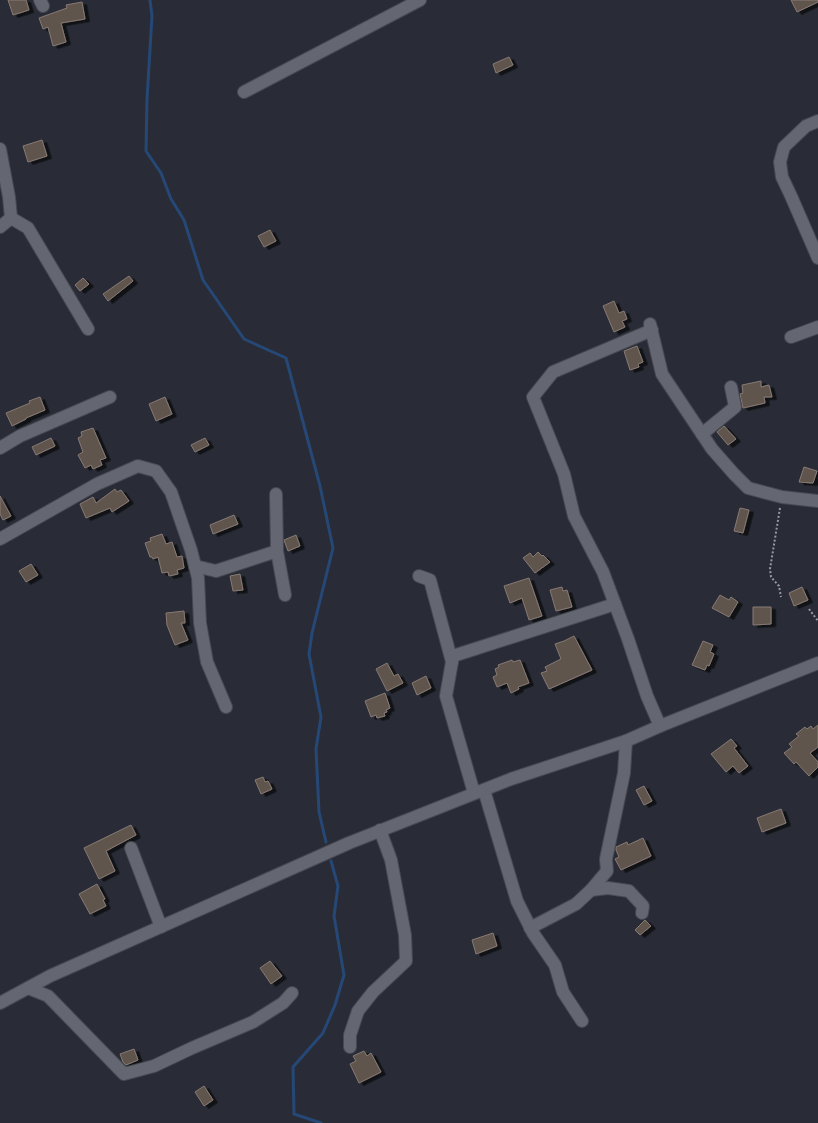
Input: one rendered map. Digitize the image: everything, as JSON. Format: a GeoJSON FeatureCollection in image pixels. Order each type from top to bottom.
{"type":"FeatureCollection","features":[{"type":"Feature","properties":{"kind":"street"},"geometry":{"type":"LineString","coordinates":[[244,92],[420,0]]}},
{"type":"Feature","properties":{"kind":"street"},"geometry":{"type":"LineString","coordinates":[[818,121],[806,126],[784,147],[780,162],[782,177],[818,258]]}},
{"type":"Feature","properties":{"kind":"street"},"geometry":{"type":"LineString","coordinates":[[0,149],[9,197],[10,218]]}},
{"type":"Feature","properties":{"kind":"street"},"geometry":{"type":"LineString","coordinates":[[0,227],[10,218]]}},
{"type":"Feature","properties":{"kind":"street"},"geometry":{"type":"LineString","coordinates":[[10,218],[28,228],[88,329]]}},
{"type":"Feature","properties":{"kind":"street"},"geometry":{"type":"LineString","coordinates":[[660,726],[647,696],[603,572],[574,516],[564,474],[532,397],[553,372],[651,327],[662,374],[716,454],[734,474],[748,488],[782,497],[818,501]]}},
{"type":"Feature","properties":{"kind":"street"},"geometry":{"type":"LineString","coordinates":[[791,337],[818,327]]}},
{"type":"Feature","properties":{"kind":"street"},"geometry":{"type":"LineString","coordinates":[[702,434],[736,407],[731,386]]}},
{"type":"Feature","properties":{"kind":"street"},"geometry":{"type":"LineString","coordinates":[[0,448],[20,436],[110,397]]}},
{"type":"Feature","properties":{"kind":"street"},"geometry":{"type":"LineString","coordinates":[[0,539],[97,484],[138,466],[156,471],[171,492],[191,550],[198,578],[200,623],[207,662],[226,707]]}},
{"type":"Feature","properties":{"kind":"street"},"geometry":{"type":"LineString","coordinates":[[276,494],[276,551],[285,595]]}},
{"type":"Feature","properties":{"kind":"street"},"geometry":{"type":"LineString","coordinates":[[195,566],[216,572],[276,551]]}},
{"type":"Feature","properties":{"kind":"street"},"geometry":{"type":"LineString","coordinates":[[419,576],[430,580],[452,662]]}},
{"type":"Feature","properties":{"kind":"street"},"geometry":{"type":"LineString","coordinates":[[582,1020],[563,992],[555,965],[530,928],[517,901],[446,696],[453,656],[615,604]]}},
{"type":"Feature","properties":{"kind":"street"},"geometry":{"type":"LineString","coordinates":[[0,1003],[50,976],[380,830],[511,779],[626,742],[660,726],[818,663]]}},
{"type":"Feature","properties":{"kind":"street"},"geometry":{"type":"LineString","coordinates":[[530,928],[576,904],[591,890],[607,871],[606,859],[624,774],[626,742]]}},
{"type":"Feature","properties":{"kind":"street"},"geometry":{"type":"LineString","coordinates":[[350,1047],[350,1035],[358,1011],[373,992],[406,961],[405,935],[391,860],[380,830]]}},
{"type":"Feature","properties":{"kind":"street"},"geometry":{"type":"LineString","coordinates":[[130,848],[161,927]]}},
{"type":"Feature","properties":{"kind":"street"},"geometry":{"type":"LineString","coordinates":[[591,890],[608,888],[630,891],[643,906],[642,913]]}},
{"type":"Feature","properties":{"kind":"street"},"geometry":{"type":"LineString","coordinates":[[28,988],[48,996],[124,1074],[154,1066],[253,1022],[283,1003],[292,993]]}},
{"type":"Feature","properties":{"kind":"path"},"geometry":{"type":"LineString","coordinates":[[781,597],[779,586],[771,577],[770,569],[782,497]]}},
{"type":"Feature","properties":{"kind":"path"},"geometry":{"type":"LineString","coordinates":[[809,609],[818,621]]}},
{"type":"Feature","properties":{"kind":"building"},"geometry":{"type":"Polygon","coordinates":[[[8,0],[26,0],[29,10],[13,15],[8,0]]]}},
{"type":"Feature","properties":{"kind":"building"},"geometry":{"type":"Polygon","coordinates":[[[791,0],[818,0],[818,2],[797,12],[791,0]]]}},
{"type":"Feature","properties":{"kind":"building"},"geometry":{"type":"Polygon","coordinates":[[[82,2],[85,19],[61,23],[66,42],[53,46],[48,27],[43,29],[39,18],[67,8],[66,5],[82,2]]]}},
{"type":"Feature","properties":{"kind":"building"},"geometry":{"type":"Polygon","coordinates":[[[509,57],[513,65],[496,73],[493,64],[509,57]]]}},
{"type":"Feature","properties":{"kind":"building"},"geometry":{"type":"Polygon","coordinates":[[[42,140],[47,156],[28,162],[23,146],[42,140]]]}},
{"type":"Feature","properties":{"kind":"building"},"geometry":{"type":"Polygon","coordinates":[[[270,230],[276,241],[264,247],[258,236],[270,230]]]}},
{"type":"Feature","properties":{"kind":"building"},"geometry":{"type":"Polygon","coordinates":[[[129,276],[133,281],[108,301],[103,294],[129,276]]]}},
{"type":"Feature","properties":{"kind":"building"},"geometry":{"type":"Polygon","coordinates":[[[83,278],[89,284],[80,291],[75,285],[83,278]]]}},
{"type":"Feature","properties":{"kind":"building"},"geometry":{"type":"Polygon","coordinates":[[[614,301],[619,313],[624,311],[627,319],[622,321],[625,327],[614,332],[603,306],[614,301]]]}},
{"type":"Feature","properties":{"kind":"building"},"geometry":{"type":"Polygon","coordinates":[[[637,346],[643,362],[638,364],[639,367],[630,370],[624,351],[637,346]]]}},
{"type":"Feature","properties":{"kind":"building"},"geometry":{"type":"Polygon","coordinates":[[[761,381],[761,387],[769,385],[772,397],[764,397],[765,403],[743,408],[740,394],[743,393],[742,385],[761,381]]]}},
{"type":"Feature","properties":{"kind":"building"},"geometry":{"type":"Polygon","coordinates":[[[40,397],[45,410],[12,426],[6,413],[40,397]]]}},
{"type":"Feature","properties":{"kind":"building"},"geometry":{"type":"Polygon","coordinates":[[[165,397],[172,414],[156,421],[149,404],[165,397]]]}},
{"type":"Feature","properties":{"kind":"building"},"geometry":{"type":"Polygon","coordinates":[[[724,426],[736,439],[728,445],[717,432],[724,426]]]}},
{"type":"Feature","properties":{"kind":"building"},"geometry":{"type":"Polygon","coordinates":[[[93,428],[106,458],[100,460],[102,465],[93,469],[91,465],[85,468],[78,455],[83,452],[78,438],[82,436],[81,432],[93,428]]]}},
{"type":"Feature","properties":{"kind":"building"},"geometry":{"type":"Polygon","coordinates":[[[51,438],[55,446],[36,455],[32,447],[51,438]]]}},
{"type":"Feature","properties":{"kind":"building"},"geometry":{"type":"Polygon","coordinates":[[[205,438],[209,445],[195,452],[191,445],[205,438]]]}},
{"type":"Feature","properties":{"kind":"building"},"geometry":{"type":"Polygon","coordinates":[[[804,467],[817,471],[813,483],[799,482],[804,467]]]}},
{"type":"Feature","properties":{"kind":"building"},"geometry":{"type":"Polygon","coordinates":[[[115,489],[117,492],[121,490],[129,501],[112,512],[110,508],[86,518],[80,504],[93,497],[96,503],[115,489]]]}},
{"type":"Feature","properties":{"kind":"building"},"geometry":{"type":"Polygon","coordinates":[[[0,496],[11,516],[3,520],[0,514],[0,496]]]}},
{"type":"Feature","properties":{"kind":"building"},"geometry":{"type":"Polygon","coordinates":[[[740,508],[749,510],[743,533],[734,531],[740,508]]]}},
{"type":"Feature","properties":{"kind":"building"},"geometry":{"type":"Polygon","coordinates":[[[234,515],[238,524],[213,534],[210,525],[234,515]]]}},
{"type":"Feature","properties":{"kind":"building"},"geometry":{"type":"Polygon","coordinates":[[[162,534],[166,544],[172,542],[177,557],[182,556],[184,568],[177,570],[178,574],[169,576],[168,572],[162,573],[158,557],[153,559],[150,557],[145,543],[151,541],[150,538],[162,534]]]}},
{"type":"Feature","properties":{"kind":"building"},"geometry":{"type":"Polygon","coordinates":[[[296,535],[300,546],[288,551],[284,540],[296,535]]]}},
{"type":"Feature","properties":{"kind":"building"},"geometry":{"type":"Polygon","coordinates":[[[538,552],[550,562],[535,573],[523,558],[530,553],[533,557],[538,552]]]}},
{"type":"Feature","properties":{"kind":"building"},"geometry":{"type":"Polygon","coordinates":[[[31,564],[38,575],[26,582],[19,571],[31,564]]]}},
{"type":"Feature","properties":{"kind":"building"},"geometry":{"type":"Polygon","coordinates":[[[240,574],[243,590],[233,591],[230,576],[240,574]]]}},
{"type":"Feature","properties":{"kind":"building"},"geometry":{"type":"Polygon","coordinates":[[[529,578],[542,616],[529,620],[522,598],[510,603],[504,586],[529,578]]]}},
{"type":"Feature","properties":{"kind":"building"},"geometry":{"type":"Polygon","coordinates":[[[562,587],[563,591],[567,590],[572,607],[556,611],[550,590],[562,587]]]}},
{"type":"Feature","properties":{"kind":"building"},"geometry":{"type":"Polygon","coordinates":[[[802,587],[808,600],[794,606],[789,593],[802,587]]]}},
{"type":"Feature","properties":{"kind":"building"},"geometry":{"type":"Polygon","coordinates":[[[720,595],[729,600],[731,597],[738,602],[729,617],[712,608],[720,595]]]}},
{"type":"Feature","properties":{"kind":"building"},"geometry":{"type":"Polygon","coordinates":[[[753,607],[771,607],[771,624],[753,625],[753,607]]]}},
{"type":"Feature","properties":{"kind":"building"},"geometry":{"type":"Polygon","coordinates":[[[184,611],[185,623],[181,623],[188,640],[175,645],[167,625],[166,613],[184,611]]]}},
{"type":"Feature","properties":{"kind":"building"},"geometry":{"type":"Polygon","coordinates":[[[574,636],[592,670],[549,689],[541,673],[547,671],[545,667],[561,659],[555,644],[574,636]]]}},
{"type":"Feature","properties":{"kind":"building"},"geometry":{"type":"Polygon","coordinates":[[[703,641],[713,645],[710,652],[714,654],[709,666],[707,665],[705,670],[692,665],[703,641]]]}},
{"type":"Feature","properties":{"kind":"building"},"geometry":{"type":"Polygon","coordinates":[[[512,660],[513,662],[520,660],[529,683],[518,687],[519,689],[511,693],[507,683],[497,687],[493,677],[497,675],[495,669],[499,667],[498,665],[512,660]]]}},
{"type":"Feature","properties":{"kind":"building"},"geometry":{"type":"Polygon","coordinates":[[[387,663],[394,676],[398,674],[403,683],[387,691],[376,669],[387,663]]]}},
{"type":"Feature","properties":{"kind":"building"},"geometry":{"type":"Polygon","coordinates":[[[426,676],[431,688],[417,695],[412,683],[426,676]]]}},
{"type":"Feature","properties":{"kind":"building"},"geometry":{"type":"Polygon","coordinates":[[[385,693],[390,708],[384,713],[385,716],[377,718],[376,715],[371,717],[365,701],[385,693]]]}},
{"type":"Feature","properties":{"kind":"building"},"geometry":{"type":"Polygon","coordinates":[[[818,725],[818,747],[810,753],[818,762],[818,767],[809,776],[796,762],[794,764],[784,753],[792,747],[789,744],[799,736],[796,734],[805,727],[807,729],[811,726],[813,729],[818,725]]]}},
{"type":"Feature","properties":{"kind":"building"},"geometry":{"type":"Polygon","coordinates":[[[731,739],[737,746],[734,748],[748,766],[739,773],[733,766],[726,772],[711,754],[731,739]]]}},
{"type":"Feature","properties":{"kind":"building"},"geometry":{"type":"Polygon","coordinates":[[[263,777],[265,782],[268,781],[272,789],[261,794],[255,780],[263,777]]]}},
{"type":"Feature","properties":{"kind":"building"},"geometry":{"type":"Polygon","coordinates":[[[644,786],[652,801],[644,805],[636,790],[644,786]]]}},
{"type":"Feature","properties":{"kind":"building"},"geometry":{"type":"Polygon","coordinates":[[[781,809],[786,823],[762,832],[757,818],[781,809]]]}},
{"type":"Feature","properties":{"kind":"building"},"geometry":{"type":"Polygon","coordinates":[[[131,825],[136,835],[106,851],[115,871],[99,879],[84,848],[131,825]]]}},
{"type":"Feature","properties":{"kind":"building"},"geometry":{"type":"Polygon","coordinates":[[[643,838],[651,856],[621,870],[615,859],[619,857],[616,847],[627,842],[628,845],[643,838]]]}},
{"type":"Feature","properties":{"kind":"building"},"geometry":{"type":"Polygon","coordinates":[[[97,884],[105,899],[103,900],[106,906],[90,914],[79,894],[97,884]]]}},
{"type":"Feature","properties":{"kind":"building"},"geometry":{"type":"Polygon","coordinates":[[[645,920],[651,926],[640,935],[635,930],[645,920]]]}},
{"type":"Feature","properties":{"kind":"building"},"geometry":{"type":"Polygon","coordinates":[[[493,933],[497,946],[476,954],[472,940],[493,933]]]}},
{"type":"Feature","properties":{"kind":"building"},"geometry":{"type":"Polygon","coordinates":[[[270,961],[282,976],[271,984],[260,968],[270,961]]]}},
{"type":"Feature","properties":{"kind":"building"},"geometry":{"type":"Polygon","coordinates":[[[134,1049],[138,1060],[126,1065],[120,1054],[134,1049]]]}},
{"type":"Feature","properties":{"kind":"building"},"geometry":{"type":"Polygon","coordinates":[[[364,1051],[367,1056],[371,1053],[381,1072],[359,1083],[350,1064],[356,1061],[353,1056],[364,1051]]]}},
{"type":"Feature","properties":{"kind":"building"},"geometry":{"type":"Polygon","coordinates":[[[204,1086],[213,1100],[204,1106],[195,1092],[204,1086]]]}},
{"type":"Feature","properties":{"kind":"waterway"},"geometry":{"type":"LineString","coordinates":[[150,0],[152,16],[147,99],[146,151],[161,173],[171,199],[184,220],[203,280],[244,339],[286,358],[320,486],[333,548],[312,633],[309,654],[321,717],[316,749],[319,812],[326,842]]}},
{"type":"Feature","properties":{"kind":"waterway"},"geometry":{"type":"LineString","coordinates":[[321,1123],[294,1114],[293,1067],[323,1033],[335,1005],[344,975],[334,916],[338,886],[331,861]]}}]}
